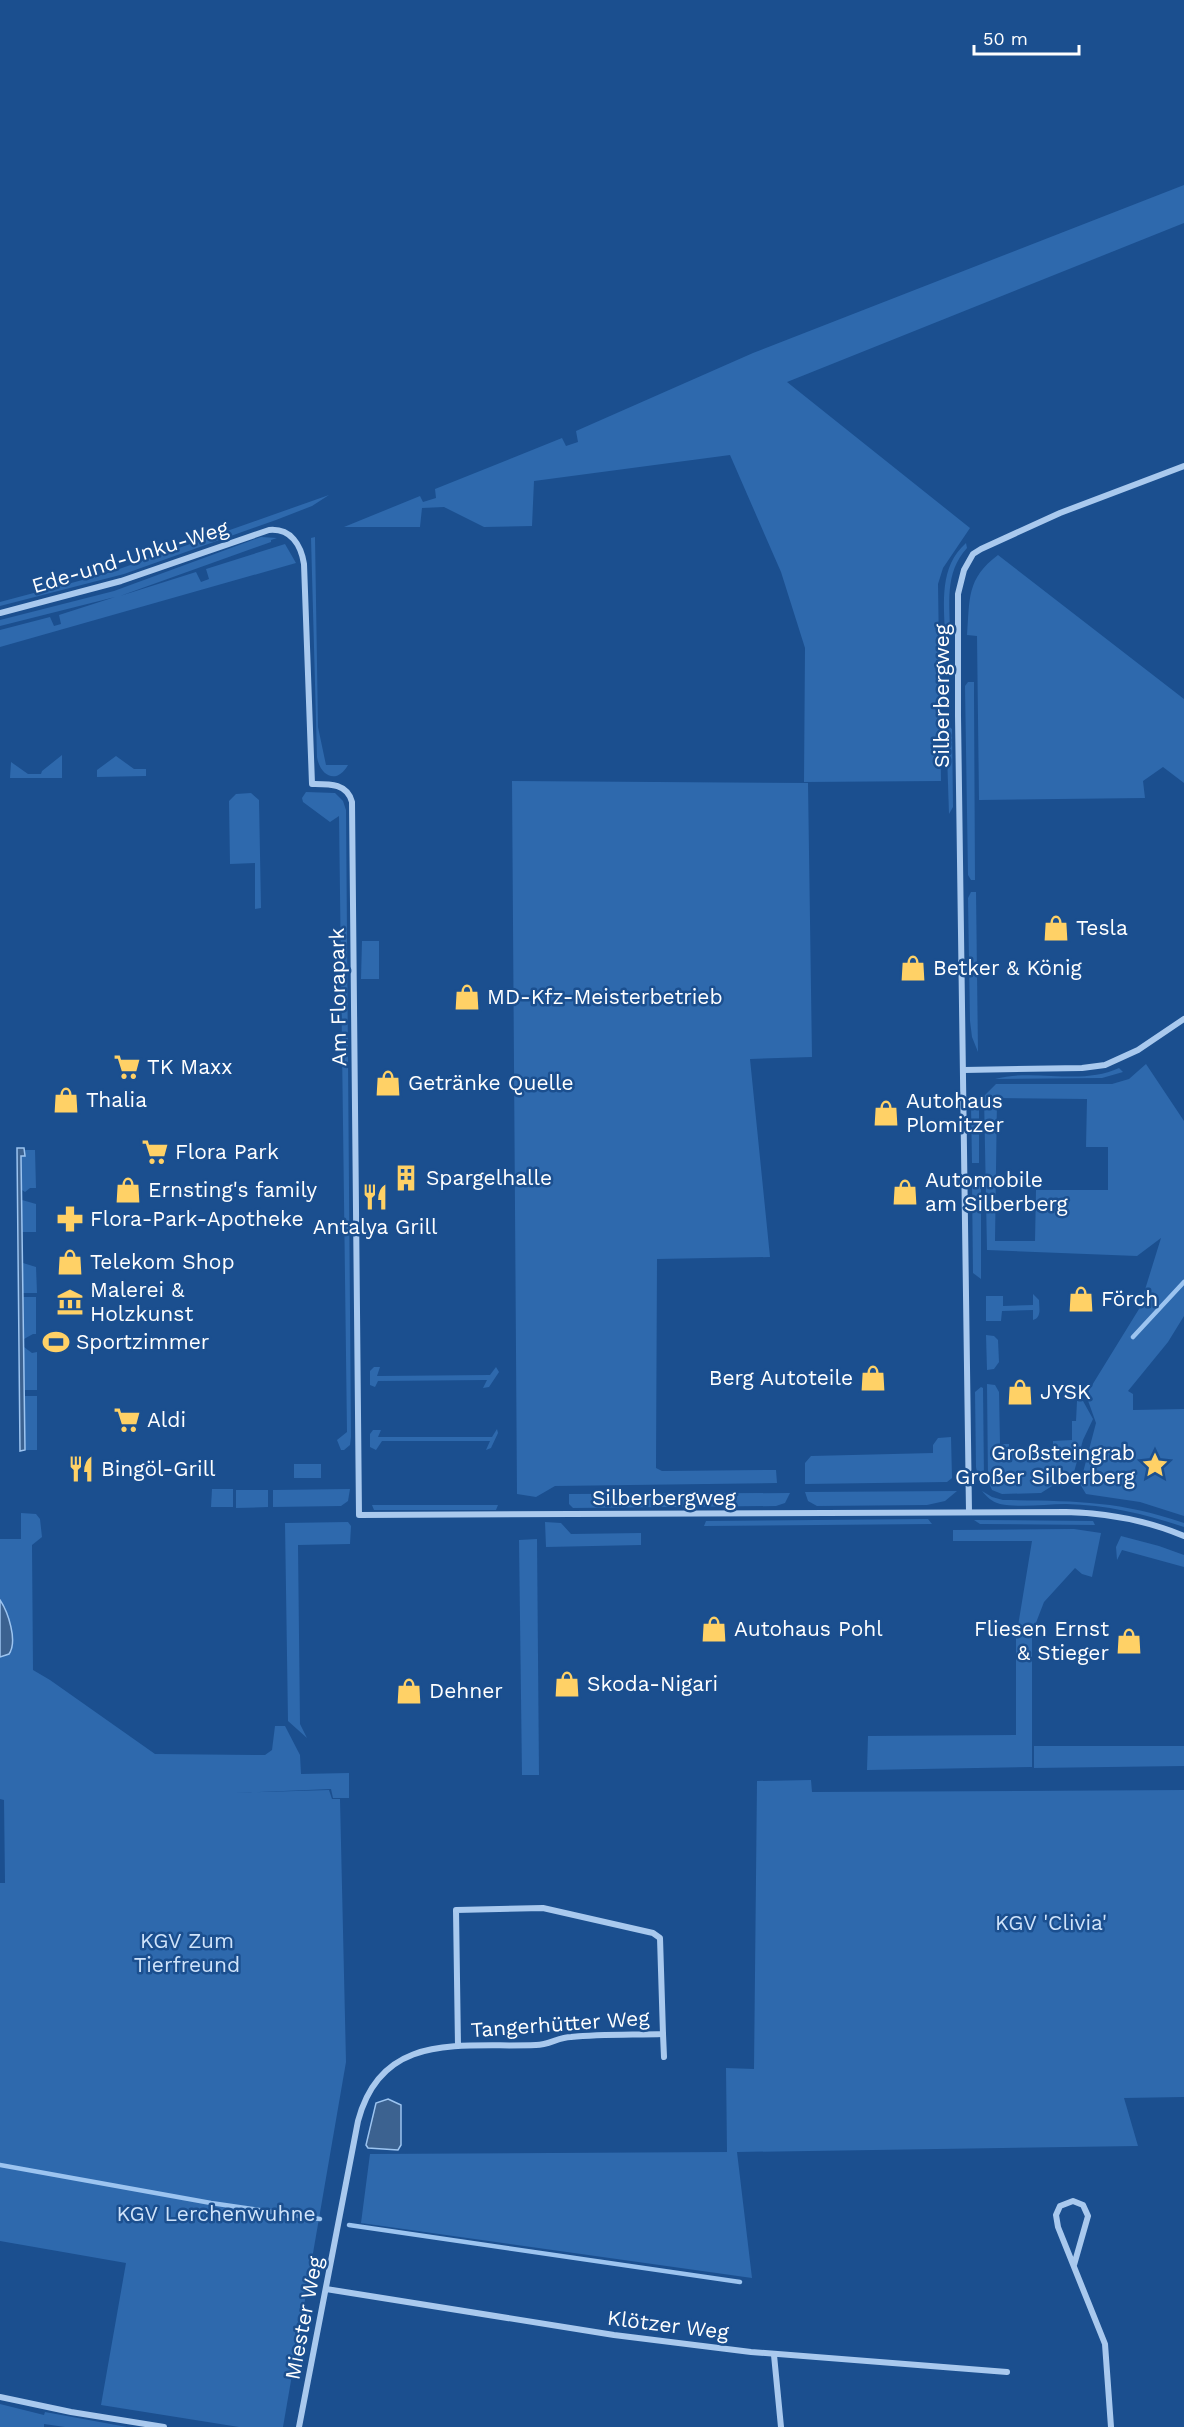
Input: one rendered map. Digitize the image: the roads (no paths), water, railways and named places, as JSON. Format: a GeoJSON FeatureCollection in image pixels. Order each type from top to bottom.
{"type":"FeatureCollection","features":[{"type":"Feature","properties":{"kind":"street","name":"Silberbergweg"},"geometry":{"type":"LineString","coordinates":[[969,1512],[959,588],[970,559],[981,549],[1060,513],[1184,466]]}},
{"type":"Feature","properties":{"kind":"street","name":"Ede-und-Unku-Weg"},"geometry":{"type":"LineString","coordinates":[[0,613],[121,581],[269,530]]}},
{"type":"Feature","properties":{"kind":"street","name":"Am Florapark"},"geometry":{"type":"LineString","coordinates":[[269,530],[282,531],[292,536],[298,544],[303,560],[312,784],[330,784],[342,788],[351,796],[352,802],[359,1515]]}},
{"type":"Feature","properties":{"kind":"street"},"geometry":{"type":"LineString","coordinates":[[964,1070],[1069,1069],[1105,1065],[1138,1050],[1184,1019]]}},
{"type":"Feature","properties":{"kind":"street","name":"Silberbergweg"},"geometry":{"type":"LineString","coordinates":[[359,1515],[1066,1512],[1141,1521],[1184,1536]]}},
{"type":"Feature","properties":{"kind":"street","name":"Tangerhütter Weg"},"geometry":{"type":"LineString","coordinates":[[458,2046],[456,1910],[543,1908],[656,1934],[660,1938],[664,2057]]}},
{"type":"Feature","properties":{"kind":"street","name":"Tangerhütter Weg"},"geometry":{"type":"LineString","coordinates":[[379,2077],[397,2062],[417,2052],[458,2046],[538,2045],[571,2037],[663,2034]]}},
{"type":"Feature","properties":{"kind":"street","name":"Miester Weg"},"geometry":{"type":"LineString","coordinates":[[299,2427],[358,2121],[366,2096],[379,2077]]}},
{"type":"Feature","properties":{"kind":"street"},"geometry":{"type":"LineString","coordinates":[[1074,2265],[1088,2216],[1083,2205],[1071,2201],[1060,2206],[1056,2218],[1074,2265],[1106,2347],[1111,2427]]}},
{"type":"Feature","properties":{"kind":"street","name":"Klötzer Weg"},"geometry":{"type":"LineString","coordinates":[[326,2289],[614,2335],[774,2355],[1008,2372]]}},
{"type":"Feature","properties":{"kind":"street"},"geometry":{"type":"LineString","coordinates":[[774,2355],[781,2427]]}},
{"type":"Feature","properties":{"kind":"street"},"geometry":{"type":"LineString","coordinates":[[0,2397],[164,2427]]}},
{"type":"Feature","properties":{"kind":"waterway"},"geometry":{"type":"LineString","coordinates":[[1133,1337],[1184,1282]]}},
{"type":"Feature","properties":{"kind":"waterway"},"geometry":{"type":"LineString","coordinates":[[0,2165],[211,2203],[320,2219]]}},
{"type":"Feature","properties":{"kind":"waterway"},"geometry":{"type":"LineString","coordinates":[[349,2225],[740,2282]]}},
{"type":"Feature","properties":{"kind":"place","name":"Tesla"},"geometry":{"type":"Point","coordinates":[1056,928]}},
{"type":"Feature","properties":{"kind":"place","name":"Betker & König"},"geometry":{"type":"Point","coordinates":[913,968]}},
{"type":"Feature","properties":{"kind":"place","name":"MD-Kfz-Meisterbetrieb"},"geometry":{"type":"Point","coordinates":[467,997]}},
{"type":"Feature","properties":{"kind":"place","name":"TK Maxx"},"geometry":{"type":"Point","coordinates":[127,1067]}},
{"type":"Feature","properties":{"kind":"place","name":"Getränke Quelle"},"geometry":{"type":"Point","coordinates":[388,1083]}},
{"type":"Feature","properties":{"kind":"place","name":"Thalia"},"geometry":{"type":"Point","coordinates":[66,1100]}},
{"type":"Feature","properties":{"kind":"place","name":"Autohaus Plomitzer"},"geometry":{"type":"Point","coordinates":[886,1113]}},
{"type":"Feature","properties":{"kind":"place","name":"Flora Park"},"geometry":{"type":"Point","coordinates":[155,1152]}},
{"type":"Feature","properties":{"kind":"place","name":"Spargelhalle"},"geometry":{"type":"Point","coordinates":[406,1178]}},
{"type":"Feature","properties":{"kind":"place","name":"Ernsting's family"},"geometry":{"type":"Point","coordinates":[128,1190]}},
{"type":"Feature","properties":{"kind":"place","name":"Automobile am Silberberg"},"geometry":{"type":"Point","coordinates":[905,1192]}},
{"type":"Feature","properties":{"kind":"place","name":"Antalya Grill"},"geometry":{"type":"Point","coordinates":[375,1197]}},
{"type":"Feature","properties":{"kind":"place","name":"Flora-Park-Apotheke"},"geometry":{"type":"Point","coordinates":[70,1219]}},
{"type":"Feature","properties":{"kind":"place","name":"Telekom Shop"},"geometry":{"type":"Point","coordinates":[70,1262]}},
{"type":"Feature","properties":{"kind":"place","name":"Förch"},"geometry":{"type":"Point","coordinates":[1081,1299]}},
{"type":"Feature","properties":{"kind":"place","name":"Malerei & Holzkunst"},"geometry":{"type":"Point","coordinates":[70,1302]}},
{"type":"Feature","properties":{"kind":"place","name":"Sportzimmer"},"geometry":{"type":"Point","coordinates":[56,1342]}},
{"type":"Feature","properties":{"kind":"place","name":"Berg Autoteile"},"geometry":{"type":"Point","coordinates":[873,1378]}},
{"type":"Feature","properties":{"kind":"place","name":"JYSK"},"geometry":{"type":"Point","coordinates":[1020,1392]}},
{"type":"Feature","properties":{"kind":"place","name":"Aldi"},"geometry":{"type":"Point","coordinates":[127,1420]}},
{"type":"Feature","properties":{"kind":"place","name":"Großsteingrab Großer Silberberg"},"geometry":{"type":"Point","coordinates":[1155,1465]}},
{"type":"Feature","properties":{"kind":"place","name":"Bingöl-Grill"},"geometry":{"type":"Point","coordinates":[81,1469]}},
{"type":"Feature","properties":{"kind":"place","name":"Autohaus Pohl"},"geometry":{"type":"Point","coordinates":[714,1629]}},
{"type":"Feature","properties":{"kind":"place","name":"Fliesen Ernst & Stieger"},"geometry":{"type":"Point","coordinates":[1129,1641]}},
{"type":"Feature","properties":{"kind":"place","name":"Skoda-Nigari"},"geometry":{"type":"Point","coordinates":[567,1684]}},
{"type":"Feature","properties":{"kind":"place","name":"Dehner"},"geometry":{"type":"Point","coordinates":[409,1691]}},
{"type":"Feature","properties":{"kind":"park label","name":"KGV 'Clivia'"},"geometry":{"type":"Point","coordinates":[1051,1923]}},
{"type":"Feature","properties":{"kind":"park label","name":"KGV Zum Tierfreund"},"geometry":{"type":"Point","coordinates":[187,1953]}},
{"type":"Feature","properties":{"kind":"park label","name":"KGV Lerchenwuhne"},"geometry":{"type":"Point","coordinates":[216,2214]}}]}
